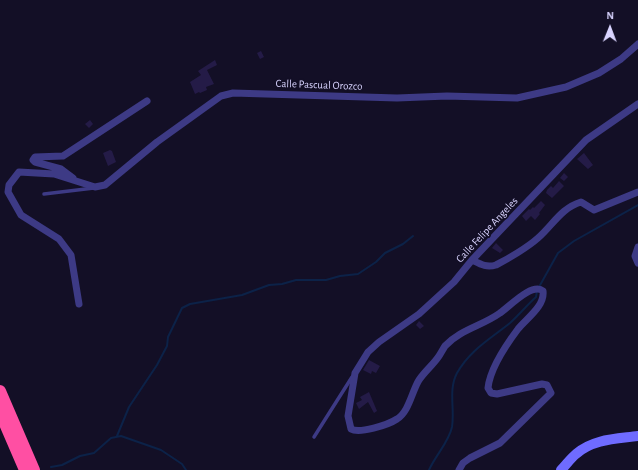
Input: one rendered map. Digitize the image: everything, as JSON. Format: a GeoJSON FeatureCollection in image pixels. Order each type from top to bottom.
{"type":"FeatureCollection","features":[{"type":"Feature","properties":{"kind":"highway"},"geometry":{"type":"LineString","coordinates":[[0,391],[32,469]]}},
{"type":"Feature","properties":{"kind":"highway"},"geometry":{"type":"LineString","coordinates":[[0,412],[18,455],[32,469]]}},
{"type":"Feature","properties":{"kind":"main road"},"geometry":{"type":"LineString","coordinates":[[561,470],[575,454],[592,444],[606,440],[638,436]]}},
{"type":"Feature","properties":{"kind":"street","name":"Calle Pascual Orozco"},"geometry":{"type":"LineString","coordinates":[[95,187],[105,185],[114,179],[125,167],[156,142],[221,96],[233,93],[397,98],[447,96],[517,98],[566,87],[600,73],[621,59],[638,44]]}},
{"type":"Feature","properties":{"kind":"street"},"geometry":{"type":"LineString","coordinates":[[78,182],[61,169],[33,160],[35,157],[63,156],[147,101]]}},
{"type":"Feature","properties":{"kind":"street","name":"Calle Felipe Angeles"},"geometry":{"type":"LineString","coordinates":[[355,373],[368,352],[379,342],[419,314],[454,282],[472,260],[586,140],[638,104]]}},
{"type":"Feature","properties":{"kind":"street"},"geometry":{"type":"LineString","coordinates":[[79,304],[71,255],[68,249],[59,239],[21,215],[8,192],[9,185],[19,172],[54,174],[95,187]]}},
{"type":"Feature","properties":{"kind":"street"},"geometry":{"type":"LineString","coordinates":[[472,260],[483,266],[496,266],[538,238],[557,216],[573,204],[580,202],[594,210],[638,192]]}},
{"type":"Feature","properties":{"kind":"street"},"geometry":{"type":"LineString","coordinates":[[638,247],[635,256],[638,262]]}},
{"type":"Feature","properties":{"kind":"street"},"geometry":{"type":"LineString","coordinates":[[355,373],[348,416],[351,429],[355,432],[364,431],[398,419],[405,410],[419,380],[439,356],[444,347],[454,338],[464,331],[495,316],[532,290],[538,288],[543,291],[543,299],[517,330],[496,365],[488,388],[491,392],[497,394],[542,384],[547,385],[551,393],[500,443],[470,458],[463,463],[459,470]]}},
{"type":"Feature","properties":{"kind":"lane"},"geometry":{"type":"LineString","coordinates":[[44,194],[89,190],[95,187]]}},
{"type":"Feature","properties":{"kind":"lane"},"geometry":{"type":"LineString","coordinates":[[314,436],[355,373]]}},
{"type":"Feature","properties":{"kind":"lane"},"geometry":{"type":"LineString","coordinates":[[3,432],[11,450],[18,455]]}},
{"type":"Feature","properties":{"kind":"building"},"geometry":{"type":"Polygon","coordinates":[[[261,51],[264,57],[260,59],[257,53],[261,51]]]}},
{"type":"Feature","properties":{"kind":"building"},"geometry":{"type":"Polygon","coordinates":[[[215,60],[217,65],[207,70],[214,84],[206,87],[207,90],[195,94],[190,82],[201,75],[198,71],[215,60]]]}},
{"type":"Feature","properties":{"kind":"building"},"geometry":{"type":"Polygon","coordinates":[[[90,120],[93,124],[89,128],[85,124],[90,120]]]}},
{"type":"Feature","properties":{"kind":"building"},"geometry":{"type":"Polygon","coordinates":[[[110,150],[112,151],[116,162],[108,166],[103,153],[110,150]]]}},
{"type":"Feature","properties":{"kind":"building"},"geometry":{"type":"Polygon","coordinates":[[[584,153],[593,165],[588,169],[577,159],[584,153]]]}},
{"type":"Feature","properties":{"kind":"building"},"geometry":{"type":"Polygon","coordinates":[[[564,173],[568,177],[564,181],[560,178],[564,173]]]}},
{"type":"Feature","properties":{"kind":"building"},"geometry":{"type":"Polygon","coordinates":[[[559,181],[564,186],[552,198],[546,193],[547,190],[551,186],[553,188],[559,181]]]}},
{"type":"Feature","properties":{"kind":"building"},"geometry":{"type":"Polygon","coordinates":[[[541,201],[545,205],[539,213],[540,214],[535,220],[531,216],[526,221],[522,216],[541,201]]]}},
{"type":"Feature","properties":{"kind":"building"},"geometry":{"type":"Polygon","coordinates":[[[496,243],[503,250],[500,253],[492,248],[496,243]]]}},
{"type":"Feature","properties":{"kind":"building"},"geometry":{"type":"Polygon","coordinates":[[[419,321],[424,326],[420,329],[416,325],[419,321]]]}},
{"type":"Feature","properties":{"kind":"building"},"geometry":{"type":"Polygon","coordinates":[[[369,360],[380,366],[376,373],[372,371],[371,374],[363,370],[369,360]]]}},
{"type":"Feature","properties":{"kind":"building"},"geometry":{"type":"Polygon","coordinates":[[[369,392],[377,411],[374,413],[368,402],[359,409],[356,403],[362,400],[360,397],[369,392]]]}},
{"type":"Feature","properties":{"kind":"waterway"},"geometry":{"type":"LineString","coordinates":[[539,287],[558,253],[574,241],[638,205]]}},
{"type":"Feature","properties":{"kind":"waterway"},"geometry":{"type":"LineString","coordinates":[[117,436],[129,407],[157,365],[167,346],[168,337],[182,308],[190,304],[242,295],[269,285],[282,284],[296,280],[326,280],[340,276],[358,274],[376,262],[385,253],[403,244],[413,236]]}},
{"type":"Feature","properties":{"kind":"waterway"},"geometry":{"type":"LineString","coordinates":[[429,470],[445,444],[452,427],[452,393],[454,379],[457,373],[474,351],[510,323],[536,297],[537,291]]}},
{"type":"Feature","properties":{"kind":"waterway"},"geometry":{"type":"LineString","coordinates":[[51,467],[62,465],[80,456],[94,453],[111,438],[121,436],[161,450],[182,464],[186,470]]}}]}
